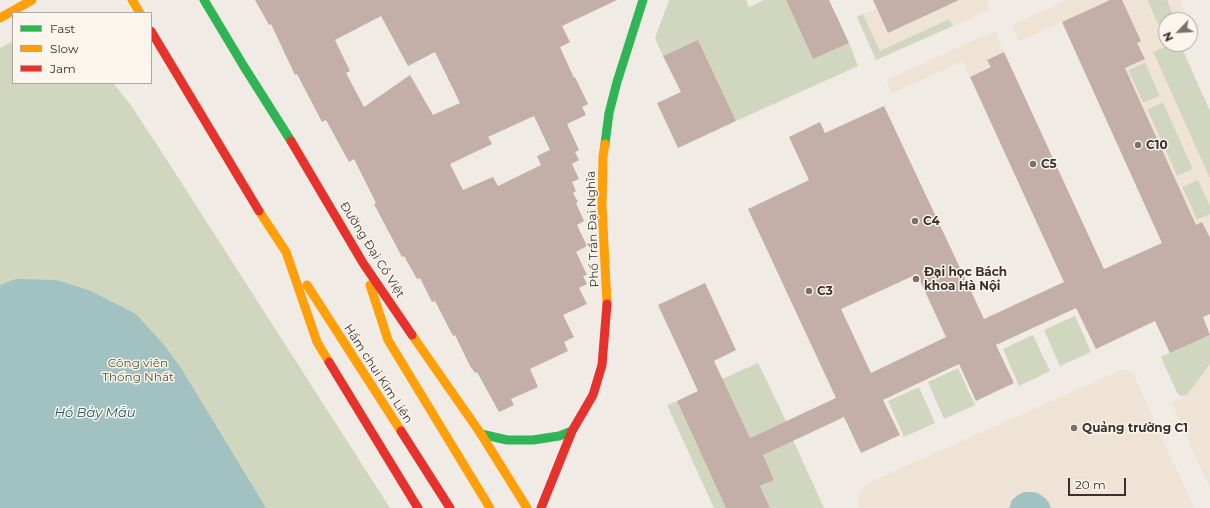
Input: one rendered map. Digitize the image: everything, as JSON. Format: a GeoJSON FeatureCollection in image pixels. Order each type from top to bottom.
{"type":"FeatureCollection","features":[{"type":"Feature","properties":{"kind":"main road"},"geometry":{"type":"LineString","coordinates":[[0,18],[32,0]]}},
{"type":"Feature","properties":{"kind":"main road"},"geometry":{"type":"LineString","coordinates":[[132,0],[139,12]]}},
{"type":"Feature","properties":{"kind":"main road","name":"Đường Đại Cồ Việt"},"geometry":{"type":"LineString","coordinates":[[204,0],[304,161],[363,263],[481,434],[527,508]]}},
{"type":"Feature","properties":{"kind":"main road","name":"Phố Trần Đại Nghĩa"},"geometry":{"type":"LineString","coordinates":[[541,508],[572,431],[593,395],[602,365],[607,296],[602,206],[603,156],[609,113],[617,82],[643,0]]}},
{"type":"Feature","properties":{"kind":"main road"},"geometry":{"type":"LineString","coordinates":[[152,34],[245,188],[286,252],[317,342],[418,508]]}},
{"type":"Feature","properties":{"kind":"main road","name":"Hầm chui Kim Liên"},"geometry":{"type":"LineString","coordinates":[[286,252],[450,508]]}},
{"type":"Feature","properties":{"kind":"main road","name":"Hầm chui Kim Liên"},"geometry":{"type":"LineString","coordinates":[[363,263],[388,340],[490,508]]}},
{"type":"Feature","properties":{"kind":"main road"},"geometry":{"type":"LineString","coordinates":[[481,434],[507,440],[533,440],[559,436],[572,431]]}},
{"type":"Feature","properties":{"kind":"green space"},"geometry":{"type":"Polygon","coordinates":[[[669,0],[746,0],[749,7],[764,0],[786,0],[813,59],[849,43],[858,66],[736,121],[698,40],[663,56],[655,38],[669,0]]]}},
{"type":"Feature","properties":{"kind":"green space"},"geometry":{"type":"Polygon","coordinates":[[[1147,0],[1167,0],[1172,12],[1158,12],[1158,25],[1147,0]]]}},
{"type":"Feature","properties":{"kind":"green space"},"geometry":{"type":"Polygon","coordinates":[[[863,14],[881,50],[949,19],[953,26],[876,60],[857,17],[863,14]]]}},
{"type":"Feature","properties":{"kind":"green space","name":"Công viên Thống Nhất"},"geometry":{"type":"Polygon","coordinates":[[[12,42],[12,84],[114,84],[130,104],[163,154],[390,508],[0,508],[0,48],[12,42]]]}},
{"type":"Feature","properties":{"kind":"green space"},"geometry":{"type":"Polygon","coordinates":[[[1158,50],[1158,52],[1184,52],[1210,111],[1210,179],[1153,52],[1158,50]]]}},
{"type":"Feature","properties":{"kind":"green space"},"geometry":{"type":"Polygon","coordinates":[[[1145,62],[1160,96],[1143,103],[1128,70],[1145,62]]]}},
{"type":"Feature","properties":{"kind":"green space"},"geometry":{"type":"Polygon","coordinates":[[[1163,102],[1193,169],[1177,176],[1147,109],[1163,102]]]}},
{"type":"Feature","properties":{"kind":"green space"},"geometry":{"type":"Polygon","coordinates":[[[1198,179],[1210,206],[1210,214],[1197,220],[1182,187],[1198,179]]]}},
{"type":"Feature","properties":{"kind":"green space"},"geometry":{"type":"Polygon","coordinates":[[[1075,316],[1091,352],[1060,366],[1044,330],[1075,316]]]}},
{"type":"Feature","properties":{"kind":"green space"},"geometry":{"type":"Polygon","coordinates":[[[1033,335],[1050,371],[1019,386],[1003,349],[1033,335]]]}},
{"type":"Feature","properties":{"kind":"green space"},"geometry":{"type":"Polygon","coordinates":[[[1210,335],[1210,364],[1188,394],[1180,396],[1177,393],[1161,357],[1210,335]]]}},
{"type":"Feature","properties":{"kind":"green space"},"geometry":{"type":"Polygon","coordinates":[[[758,363],[786,421],[750,438],[722,379],[758,363]]]}},
{"type":"Feature","properties":{"kind":"green space"},"geometry":{"type":"Polygon","coordinates":[[[958,368],[975,405],[944,419],[928,382],[958,368]]]}},
{"type":"Feature","properties":{"kind":"green space"},"geometry":{"type":"Polygon","coordinates":[[[919,387],[935,423],[904,437],[888,401],[919,387]]]}},
{"type":"Feature","properties":{"kind":"green space"},"geometry":{"type":"Polygon","coordinates":[[[677,401],[726,508],[714,508],[667,405],[677,401]]]}},
{"type":"Feature","properties":{"kind":"green space"},"geometry":{"type":"Polygon","coordinates":[[[793,440],[824,508],[770,508],[760,486],[774,480],[763,455],[793,440]]]}},
{"type":"Feature","properties":{"kind":"shaded area"},"geometry":{"type":"Polygon","coordinates":[[[952,0],[991,0],[986,2],[989,10],[953,26],[949,19],[880,51],[863,14],[877,8],[888,33],[952,0]]]}},
{"type":"Feature","properties":{"kind":"shaded area"},"geometry":{"type":"Polygon","coordinates":[[[1067,0],[1110,0],[1019,41],[1012,25],[1067,0]]]}},
{"type":"Feature","properties":{"kind":"shaded area"},"geometry":{"type":"Polygon","coordinates":[[[1122,0],[1147,0],[1158,24],[1158,50],[1153,52],[1210,179],[1210,206],[1198,180],[1182,187],[1197,220],[1210,214],[1209,237],[1203,222],[1196,225],[1125,68],[1144,59],[1138,46],[1124,49],[1141,41],[1122,0]],[[1145,62],[1128,70],[1143,103],[1160,96],[1145,62]],[[1163,102],[1147,110],[1177,176],[1193,169],[1163,102]]]}},
{"type":"Feature","properties":{"kind":"shaded area"},"geometry":{"type":"Polygon","coordinates":[[[1167,0],[1180,0],[1185,12],[1172,12],[1167,0]]]}},
{"type":"Feature","properties":{"kind":"shaded area"},"geometry":{"type":"Polygon","coordinates":[[[995,31],[1004,52],[988,60],[991,67],[970,77],[963,61],[892,93],[886,80],[995,31]]]}},
{"type":"Feature","properties":{"kind":"shaded area"},"geometry":{"type":"Polygon","coordinates":[[[1210,364],[1210,488],[1172,404],[1188,394],[1210,364]]]}},
{"type":"Feature","properties":{"kind":"shaded area","name":"Quảng trường C1"},"geometry":{"type":"Polygon","coordinates":[[[1121,370],[1127,370],[1133,374],[1194,508],[859,508],[858,497],[864,487],[870,482],[1121,370]]]}},
{"type":"Feature","properties":{"kind":"water","name":"Hồ Bảy Mẫu"},"geometry":{"type":"Polygon","coordinates":[[[16,279],[57,280],[91,291],[136,314],[164,345],[181,368],[266,508],[0,508],[0,285],[16,279]]]}},
{"type":"Feature","properties":{"kind":"water"},"geometry":{"type":"Polygon","coordinates":[[[1024,492],[1038,493],[1045,498],[1051,508],[1009,508],[1012,500],[1024,492]]]}},
{"type":"Feature","properties":{"kind":"building"},"geometry":{"type":"Polygon","coordinates":[[[255,0],[617,0],[562,26],[570,42],[560,47],[588,104],[582,107],[586,115],[567,124],[579,150],[575,152],[579,160],[572,164],[579,179],[572,182],[576,191],[573,193],[578,202],[576,203],[584,221],[577,225],[587,246],[576,252],[587,275],[583,276],[587,284],[579,288],[587,304],[563,315],[574,337],[564,342],[568,351],[530,369],[538,387],[511,399],[514,405],[499,412],[477,372],[475,373],[470,366],[455,335],[453,336],[435,301],[432,302],[420,278],[417,279],[404,256],[402,257],[374,204],[376,203],[354,159],[349,162],[326,120],[322,122],[297,74],[295,75],[271,24],[269,25],[255,0]],[[381,16],[335,40],[350,71],[346,73],[364,107],[410,75],[433,115],[460,103],[435,52],[408,66],[381,16]],[[534,116],[488,137],[492,144],[450,164],[463,190],[493,177],[498,186],[541,165],[537,156],[550,150],[534,116]]]}},
{"type":"Feature","properties":{"kind":"building"},"geometry":{"type":"Polygon","coordinates":[[[786,0],[829,0],[849,43],[813,59],[786,0]]]}},
{"type":"Feature","properties":{"kind":"building"},"geometry":{"type":"Polygon","coordinates":[[[873,0],[959,0],[888,33],[873,0]]]}},
{"type":"Feature","properties":{"kind":"building"},"geometry":{"type":"Polygon","coordinates":[[[1110,0],[1122,0],[1141,41],[1137,43],[1145,59],[1125,68],[1196,225],[1202,222],[1210,238],[1210,314],[1203,317],[1210,335],[1170,353],[1155,321],[1096,349],[1076,308],[996,345],[1014,383],[976,401],[959,364],[883,400],[900,435],[861,453],[844,417],[763,455],[774,480],[760,486],[770,508],[726,508],[677,401],[698,391],[658,305],[705,283],[736,350],[714,361],[750,438],[836,398],[748,209],[809,180],[789,137],[820,122],[825,133],[884,106],[984,319],[1064,282],[970,77],[991,67],[987,60],[1004,52],[1104,269],[1162,243],[1062,22],[1110,0]],[[917,274],[841,309],[871,373],[946,337],[917,274]]]}},
{"type":"Feature","properties":{"kind":"building"},"geometry":{"type":"Polygon","coordinates":[[[698,40],[736,121],[678,148],[657,103],[681,92],[663,56],[698,40]]]}},
{"type":"Feature","properties":{"kind":"traffic: fast"},"geometry":{"type":"LineString","coordinates":[[204,0],[291,141]]}},
{"type":"Feature","properties":{"kind":"traffic: fast"},"geometry":{"type":"LineString","coordinates":[[605,144],[609,113],[617,82],[643,0]]}},
{"type":"Feature","properties":{"kind":"traffic: fast"},"geometry":{"type":"LineString","coordinates":[[481,434],[507,440],[533,440],[559,436],[572,431]]}},
{"type":"Feature","properties":{"kind":"traffic: slow"},"geometry":{"type":"LineString","coordinates":[[0,18],[32,0]]}},
{"type":"Feature","properties":{"kind":"traffic: slow"},"geometry":{"type":"LineString","coordinates":[[132,0],[139,12]]}},
{"type":"Feature","properties":{"kind":"traffic: slow"},"geometry":{"type":"LineString","coordinates":[[605,144],[603,156],[602,206],[607,304]]}},
{"type":"Feature","properties":{"kind":"traffic: slow"},"geometry":{"type":"LineString","coordinates":[[259,211],[286,252],[317,342],[329,362]]}},
{"type":"Feature","properties":{"kind":"traffic: slow"},"geometry":{"type":"LineString","coordinates":[[307,285],[401,431]]}},
{"type":"Feature","properties":{"kind":"traffic: slow"},"geometry":{"type":"LineString","coordinates":[[370,285],[388,340],[490,508]]}},
{"type":"Feature","properties":{"kind":"traffic: slow"},"geometry":{"type":"LineString","coordinates":[[412,335],[481,434],[527,508]]}},
{"type":"Feature","properties":{"kind":"traffic: jam"},"geometry":{"type":"LineString","coordinates":[[152,33],[259,211]]}},
{"type":"Feature","properties":{"kind":"traffic: jam"},"geometry":{"type":"LineString","coordinates":[[291,141],[363,263],[412,335]]}},
{"type":"Feature","properties":{"kind":"traffic: jam"},"geometry":{"type":"LineString","coordinates":[[541,508],[572,431],[593,395],[602,365],[607,304]]}},
{"type":"Feature","properties":{"kind":"traffic: jam"},"geometry":{"type":"LineString","coordinates":[[329,362],[418,508]]}},
{"type":"Feature","properties":{"kind":"traffic: jam"},"geometry":{"type":"LineString","coordinates":[[401,431],[450,508]]}},
{"type":"Feature","properties":{"kind":"place","name":"C10"},"geometry":{"type":"Point","coordinates":[1138,145]}},
{"type":"Feature","properties":{"kind":"place","name":"C5"},"geometry":{"type":"Point","coordinates":[1033,164]}},
{"type":"Feature","properties":{"kind":"place","name":"C4"},"geometry":{"type":"Point","coordinates":[915,221]}},
{"type":"Feature","properties":{"kind":"place","name":"Đại học Bách khoa Hà Nội"},"geometry":{"type":"Point","coordinates":[916,279]}},
{"type":"Feature","properties":{"kind":"place","name":"C3"},"geometry":{"type":"Point","coordinates":[809,291]}},
{"type":"Feature","properties":{"kind":"place","name":"Quảng trường C1"},"geometry":{"type":"Point","coordinates":[1074,428]}}]}
